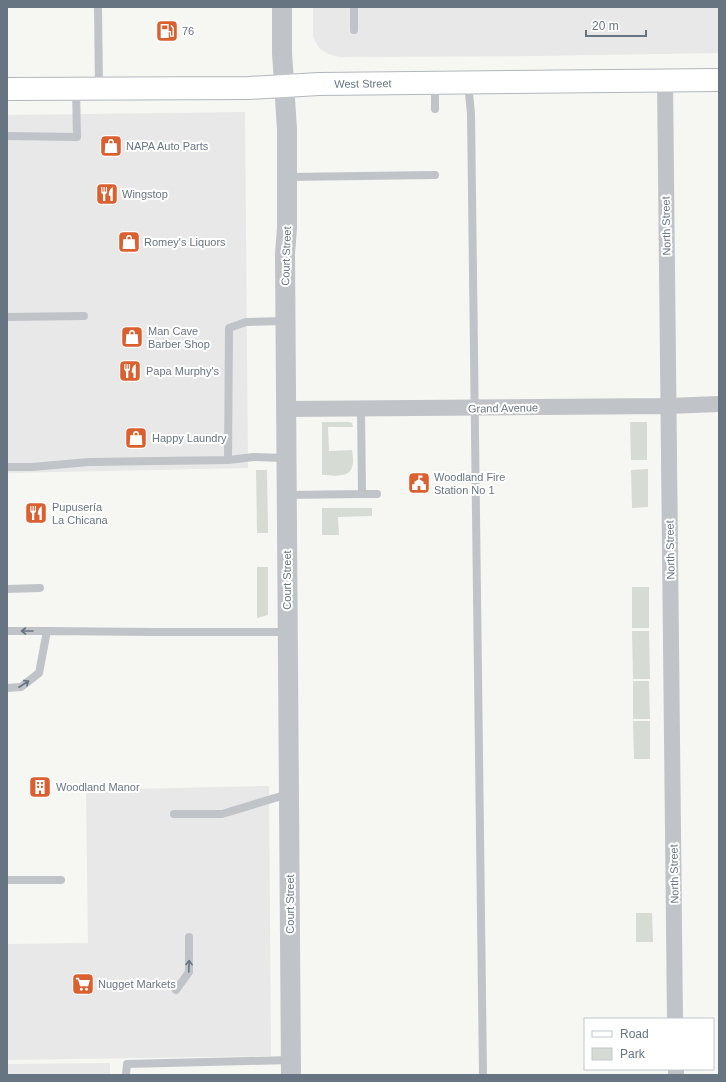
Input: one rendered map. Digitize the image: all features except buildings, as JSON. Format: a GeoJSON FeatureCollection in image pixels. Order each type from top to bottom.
{"type":"FeatureCollection","features":[{"type":"Feature","properties":{"kind":"main road","name":"West Street"},"geometry":{"type":"LineString","coordinates":[[7,89],[249,88],[332,83],[719,80]]}},
{"type":"Feature","properties":{"kind":"street","name":"Court Street"},"geometry":{"type":"LineString","coordinates":[[282,7],[282,51],[287,116],[288,228],[285,254],[285,321],[291,1067]]}},
{"type":"Feature","properties":{"kind":"street","name":"North Street"},"geometry":{"type":"LineString","coordinates":[[664,80],[675,1018]]}},
{"type":"Feature","properties":{"kind":"street","name":"Grand Avenue"},"geometry":{"type":"LineString","coordinates":[[286,409],[668,406],[719,404]]}},
{"type":"Feature","properties":{"kind":"lane"},"geometry":{"type":"LineString","coordinates":[[98,7],[99,89]]}},
{"type":"Feature","properties":{"kind":"lane"},"geometry":{"type":"LineString","coordinates":[[354,7],[354,30]]}},
{"type":"Feature","properties":{"kind":"lane"},"geometry":{"type":"LineString","coordinates":[[435,82],[435,109]]}},
{"type":"Feature","properties":{"kind":"lane"},"geometry":{"type":"LineString","coordinates":[[468,82],[471,113],[483,1075]]}},
{"type":"Feature","properties":{"kind":"lane"},"geometry":{"type":"LineString","coordinates":[[7,136],[77,137],[76,89]]}},
{"type":"Feature","properties":{"kind":"lane"},"geometry":{"type":"LineString","coordinates":[[287,177],[435,175]]}},
{"type":"Feature","properties":{"kind":"lane"},"geometry":{"type":"LineString","coordinates":[[7,317],[84,316]]}},
{"type":"Feature","properties":{"kind":"lane"},"geometry":{"type":"LineString","coordinates":[[228,460],[228,328],[246,322],[285,321]]}},
{"type":"Feature","properties":{"kind":"lane"},"geometry":{"type":"LineString","coordinates":[[361,409],[362,494]]}},
{"type":"Feature","properties":{"kind":"lane"},"geometry":{"type":"LineString","coordinates":[[7,467],[32,467],[89,462],[228,460],[254,457],[286,458]]}},
{"type":"Feature","properties":{"kind":"lane"},"geometry":{"type":"LineString","coordinates":[[286,495],[377,494]]}},
{"type":"Feature","properties":{"kind":"lane"},"geometry":{"type":"LineString","coordinates":[[7,589],[40,588]]}},
{"type":"Feature","properties":{"kind":"lane"},"geometry":{"type":"LineString","coordinates":[[7,631],[288,632]]}},
{"type":"Feature","properties":{"kind":"lane"},"geometry":{"type":"LineString","coordinates":[[7,688],[21,687],[39,673],[47,631]]}},
{"type":"Feature","properties":{"kind":"lane"},"geometry":{"type":"LineString","coordinates":[[174,814],[222,814],[289,794]]}},
{"type":"Feature","properties":{"kind":"lane"},"geometry":{"type":"LineString","coordinates":[[7,880],[61,880]]}},
{"type":"Feature","properties":{"kind":"lane"},"geometry":{"type":"LineString","coordinates":[[176,990],[189,972],[189,937]]}},
{"type":"Feature","properties":{"kind":"lane"},"geometry":{"type":"LineString","coordinates":[[126,1075],[127,1064],[291,1067]]}},
{"type":"Feature","properties":{"kind":"shaded area"},"geometry":{"type":"Polygon","coordinates":[[[313,7],[719,7],[719,53],[339,57],[328,54],[320,49],[315,41],[313,36],[313,7]]]}},
{"type":"Feature","properties":{"kind":"shaded area"},"geometry":{"type":"Polygon","coordinates":[[[245,112],[248,468],[7,473],[7,115],[245,112]]]}},
{"type":"Feature","properties":{"kind":"shaded area"},"geometry":{"type":"Polygon","coordinates":[[[269,786],[271,1056],[7,1060],[7,944],[88,943],[86,790],[269,786]]]}},
{"type":"Feature","properties":{"kind":"shaded area"},"geometry":{"type":"Polygon","coordinates":[[[110,1063],[110,1075],[7,1075],[7,1064],[110,1063]]]}},
{"type":"Feature","properties":{"kind":"green space"},"geometry":{"type":"Polygon","coordinates":[[[322,422],[352,423],[353,427],[328,427],[329,451],[352,450],[353,465],[350,471],[344,475],[322,475],[322,422]]]}},
{"type":"Feature","properties":{"kind":"green space"},"geometry":{"type":"Polygon","coordinates":[[[630,422],[647,422],[647,460],[631,460],[630,422]]]}},
{"type":"Feature","properties":{"kind":"green space"},"geometry":{"type":"Polygon","coordinates":[[[648,469],[648,507],[632,508],[631,470],[648,469]]]}},
{"type":"Feature","properties":{"kind":"green space"},"geometry":{"type":"Polygon","coordinates":[[[256,470],[267,470],[268,533],[257,533],[256,470]]]}},
{"type":"Feature","properties":{"kind":"green space"},"geometry":{"type":"Polygon","coordinates":[[[322,508],[372,508],[372,516],[338,517],[339,535],[322,535],[322,508]]]}},
{"type":"Feature","properties":{"kind":"green space"},"geometry":{"type":"Polygon","coordinates":[[[257,567],[268,567],[268,615],[257,618],[257,567]]]}},
{"type":"Feature","properties":{"kind":"green space"},"geometry":{"type":"Polygon","coordinates":[[[632,587],[649,587],[649,628],[632,628],[632,587]]]}},
{"type":"Feature","properties":{"kind":"green space"},"geometry":{"type":"Polygon","coordinates":[[[632,631],[649,631],[650,679],[633,679],[632,631]]]}},
{"type":"Feature","properties":{"kind":"green space"},"geometry":{"type":"Polygon","coordinates":[[[633,681],[649,681],[650,719],[633,719],[633,681]]]}},
{"type":"Feature","properties":{"kind":"green space"},"geometry":{"type":"Polygon","coordinates":[[[633,721],[650,721],[650,759],[634,759],[633,721]]]}},
{"type":"Feature","properties":{"kind":"green space"},"geometry":{"type":"Polygon","coordinates":[[[636,913],[652,913],[653,942],[636,942],[636,913]]]}},
{"type":"Feature","properties":{"kind":"place","name":"76"},"geometry":{"type":"Point","coordinates":[167,31]}},
{"type":"Feature","properties":{"kind":"place","name":"NAPA Auto Parts"},"geometry":{"type":"Point","coordinates":[111,146]}},
{"type":"Feature","properties":{"kind":"place","name":"Wingstop"},"geometry":{"type":"Point","coordinates":[107,194]}},
{"type":"Feature","properties":{"kind":"place","name":"Romey's Liquors"},"geometry":{"type":"Point","coordinates":[129,242]}},
{"type":"Feature","properties":{"kind":"place","name":"Man Cave Barber Shop"},"geometry":{"type":"Point","coordinates":[132,337]}},
{"type":"Feature","properties":{"kind":"place","name":"Papa Murphy's"},"geometry":{"type":"Point","coordinates":[130,371]}},
{"type":"Feature","properties":{"kind":"place","name":"Happy Laundry"},"geometry":{"type":"Point","coordinates":[136,438]}},
{"type":"Feature","properties":{"kind":"place","name":"Woodland Fire Station No 1"},"geometry":{"type":"Point","coordinates":[419,483]}},
{"type":"Feature","properties":{"kind":"place","name":"Pupusería La Chicana"},"geometry":{"type":"Point","coordinates":[36,513]}},
{"type":"Feature","properties":{"kind":"place","name":"Woodland Manor"},"geometry":{"type":"Point","coordinates":[40,787]}},
{"type":"Feature","properties":{"kind":"place","name":"Nugget Markets"},"geometry":{"type":"Point","coordinates":[83,984]}}]}
